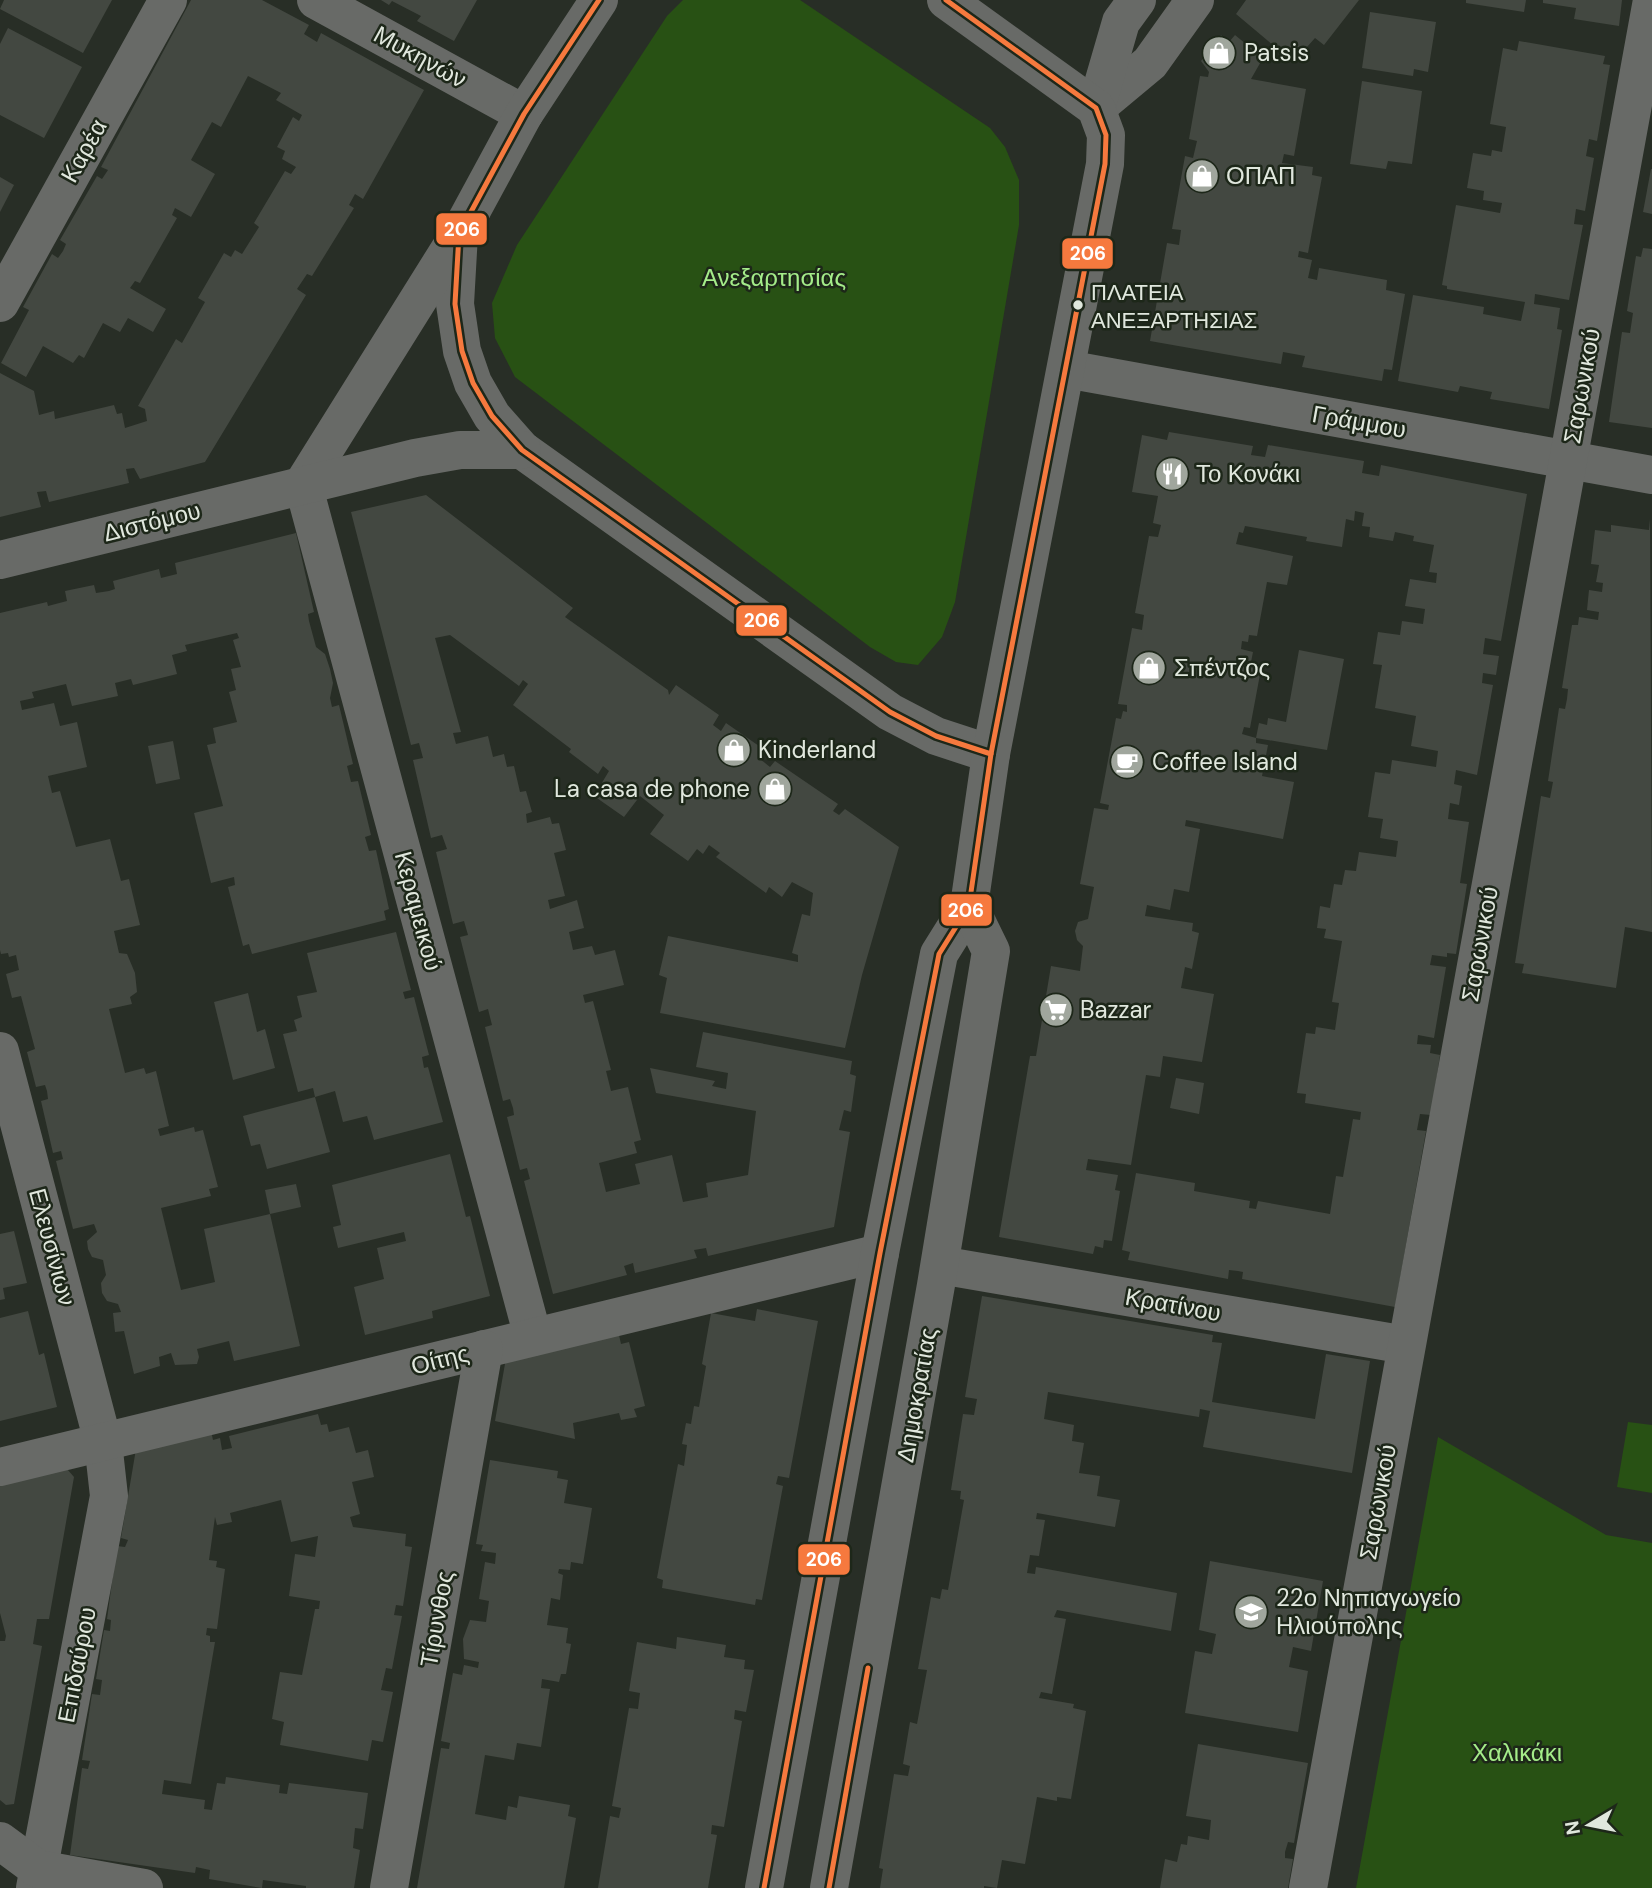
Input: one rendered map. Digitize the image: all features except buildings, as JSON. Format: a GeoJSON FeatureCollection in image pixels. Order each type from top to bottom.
{"type":"FeatureCollection","features":[{"type":"Feature","properties":{"kind":"street","name":"Καρέα"},"geometry":{"type":"LineString","coordinates":[[0,303],[168,0]]}},
{"type":"Feature","properties":{"kind":"street","name":"Μυκηνών"},"geometry":{"type":"LineString","coordinates":[[316,0],[524,114]]}},
{"type":"Feature","properties":{"kind":"street"},"geometry":{"type":"LineString","coordinates":[[303,484],[459,234],[524,114],[599,0]]}},
{"type":"Feature","properties":{"kind":"street"},"geometry":{"type":"LineString","coordinates":[[946,0],[1096,108]]}},
{"type":"Feature","properties":{"kind":"street"},"geometry":{"type":"LineString","coordinates":[[764,1888],[880,1253],[939,954],[969,906],[990,754],[1105,164],[1105,135],[1096,108],[1121,22],[1137,0]]}},
{"type":"Feature","properties":{"kind":"street"},"geometry":{"type":"LineString","coordinates":[[1096,108],[1150,63],[1195,0]]}},
{"type":"Feature","properties":{"kind":"street","name":"Σαρωνικού"},"geometry":{"type":"LineString","coordinates":[[1308,1888],[1652,0]]}},
{"type":"Feature","properties":{"kind":"street"},"geometry":{"type":"LineString","coordinates":[[459,234],[455,304],[462,351],[473,383],[492,416],[522,450],[890,712],[936,736],[990,754]]}},
{"type":"Feature","properties":{"kind":"street","name":"Γράμμου"},"geometry":{"type":"LineString","coordinates":[[1066,369],[1652,475]]}},
{"type":"Feature","properties":{"kind":"street","name":"Διστόμου"},"geometry":{"type":"LineString","coordinates":[[0,560],[303,484],[460,450],[522,450]]}},
{"type":"Feature","properties":{"kind":"street","name":"Κεραµεικού"},"geometry":{"type":"LineString","coordinates":[[303,484],[533,1337]]}},
{"type":"Feature","properties":{"kind":"street","name":"Δημοκρατίας"},"geometry":{"type":"LineString","coordinates":[[829,1888],[940,1265],[991,951],[969,906]]}},
{"type":"Feature","properties":{"kind":"street","name":"Ελευσίνιων"},"geometry":{"type":"LineString","coordinates":[[0,1051],[103,1442]]}},
{"type":"Feature","properties":{"kind":"street","name":"Οίτης"},"geometry":{"type":"LineString","coordinates":[[0,1467],[880,1253]]}},
{"type":"Feature","properties":{"kind":"street","name":"Κρατίνου"},"geometry":{"type":"LineString","coordinates":[[940,1265],[1406,1345]]}},
{"type":"Feature","properties":{"kind":"street","name":"Τίρυνθος"},"geometry":{"type":"LineString","coordinates":[[389,1888],[484,1349]]}},
{"type":"Feature","properties":{"kind":"street","name":"Επιδαύρου"},"geometry":{"type":"LineString","coordinates":[[37,1878],[109,1496],[103,1442]]}},
{"type":"Feature","properties":{"kind":"street"},"geometry":{"type":"LineString","coordinates":[[0,1841],[37,1878],[144,1888]]}},
{"type":"Feature","properties":{"kind":"green space","name":"Ανεξαρτησίας"},"geometry":{"type":"Polygon","coordinates":[[[683,0],[800,0],[990,128],[1005,147],[1019,180],[1019,225],[955,602],[942,637],[918,665],[896,662],[870,647],[515,377],[495,338],[492,303],[517,245],[667,16],[683,0]]]}},
{"type":"Feature","properties":{"kind":"green space"},"geometry":{"type":"Polygon","coordinates":[[[1628,1422],[1652,1425],[1652,1493],[1617,1487],[1628,1422]]]}},
{"type":"Feature","properties":{"kind":"green space","name":"Χαλικάκι"},"geometry":{"type":"Polygon","coordinates":[[[1438,1437],[1606,1535],[1652,1543],[1652,1888],[1356,1888],[1438,1437]]]}},
{"type":"Feature","properties":{"kind":"transit line","name":"206"},"geometry":{"type":"LineString","coordinates":[[599,0],[524,114],[459,234],[455,304],[462,351],[473,383],[492,416],[522,450],[890,712],[936,736],[991,754]]}},
{"type":"Feature","properties":{"kind":"transit line","name":"206"},"geometry":{"type":"LineString","coordinates":[[764,1888],[880,1253],[939,954],[969,906],[991,754],[1105,164],[1106,135],[1096,108],[946,0]]}},
{"type":"Feature","properties":{"kind":"transit line","name":"206"},"geometry":{"type":"LineString","coordinates":[[829,1888],[868,1668]]}},
{"type":"Feature","properties":{"kind":"place","name":"Patsis"},"geometry":{"type":"Point","coordinates":[1219,53]}},
{"type":"Feature","properties":{"kind":"place","name":"ΟΠΑΠ"},"geometry":{"type":"Point","coordinates":[1202,176]}},
{"type":"Feature","properties":{"kind":"place","name":"ΠΛΑΤΕΙΑ ΑΝΕΞΑΡΤΗΣΙΑΣ"},"geometry":{"type":"Point","coordinates":[1078,305]}},
{"type":"Feature","properties":{"kind":"place","name":"Το Κονάκι"},"geometry":{"type":"Point","coordinates":[1172,474]}},
{"type":"Feature","properties":{"kind":"place","name":"Σπέντζος"},"geometry":{"type":"Point","coordinates":[1149,668]}},
{"type":"Feature","properties":{"kind":"place","name":"Kinderland"},"geometry":{"type":"Point","coordinates":[734,750]}},
{"type":"Feature","properties":{"kind":"place","name":"Coffee Island"},"geometry":{"type":"Point","coordinates":[1127,762]}},
{"type":"Feature","properties":{"kind":"place","name":"La casa de phone"},"geometry":{"type":"Point","coordinates":[775,789]}},
{"type":"Feature","properties":{"kind":"place","name":"Bazzar"},"geometry":{"type":"Point","coordinates":[1056,1010]}},
{"type":"Feature","properties":{"kind":"place","name":"22ο Νηπιαγωγείο Ηλιούπολης"},"geometry":{"type":"Point","coordinates":[1251,1612]}}]}
